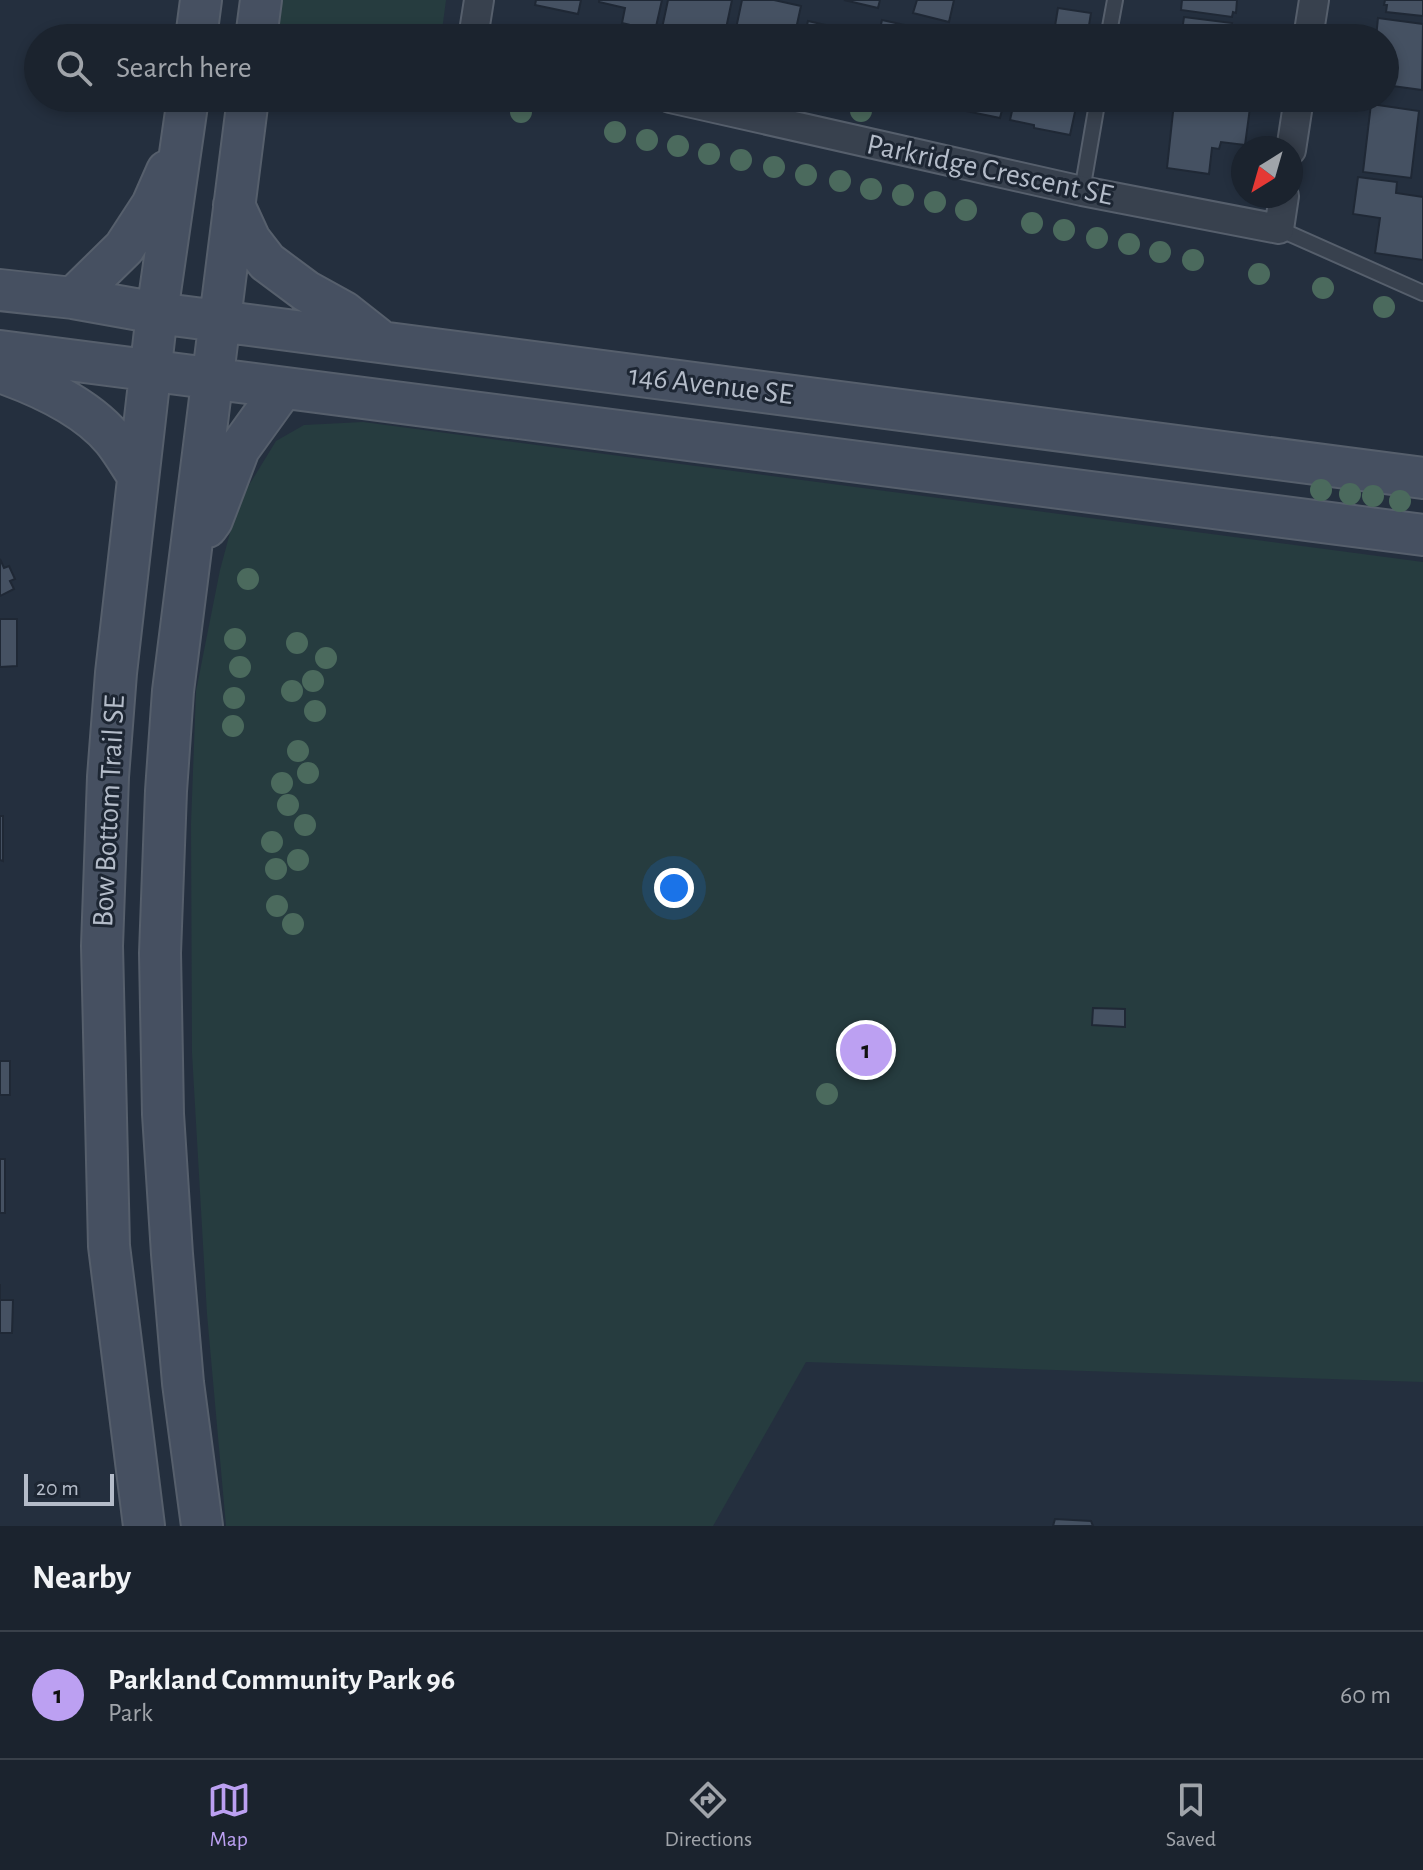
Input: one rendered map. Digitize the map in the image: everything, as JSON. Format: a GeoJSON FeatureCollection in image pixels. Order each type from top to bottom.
{"type":"FeatureCollection","features":[{"type":"Feature","properties":{"kind":"street"},"geometry":{"type":"LineString","coordinates":[[198,24],[201,0]]}},
{"type":"Feature","properties":{"kind":"street"},"geometry":{"type":"LineString","coordinates":[[258,24],[261,0]]}},
{"type":"Feature","properties":{"kind":"street"},"geometry":{"type":"LineString","coordinates":[[475,24],[479,0]]}},
{"type":"Feature","properties":{"kind":"street"},"geometry":{"type":"LineString","coordinates":[[1310,24],[1314,0]]}},
{"type":"Feature","properties":{"kind":"street","name":"Bow Bottom Trail SE"},"geometry":{"type":"LineString","coordinates":[[144,1526],[109,1246],[102,946],[108,777],[116,673],[157,313],[186,112]]}},
{"type":"Feature","properties":{"kind":"street","name":"Bow Bottom Trail SE"},"geometry":{"type":"LineString","coordinates":[[202,1526],[183,1383],[172,1254],[163,1114],[160,953],[173,691],[246,112]]}},
{"type":"Feature","properties":{"kind":"street","name":"Parkridge Crescent SE"},"geometry":{"type":"LineString","coordinates":[[732,112],[1082,191],[1279,229]]}},
{"type":"Feature","properties":{"kind":"street"},"geometry":{"type":"LineString","coordinates":[[1293,136],[1297,112]]}},
{"type":"Feature","properties":{"kind":"street"},"geometry":{"type":"LineString","coordinates":[[73,298],[124,248],[152,205],[182,139]]}},
{"type":"Feature","properties":{"kind":"street"},"geometry":{"type":"LineString","coordinates":[[234,205],[250,240],[267,262],[306,291],[344,312],[380,341]]}},
{"type":"Feature","properties":{"kind":"street"},"geometry":{"type":"LineString","coordinates":[[1279,229],[1282,208]]}},
{"type":"Feature","properties":{"kind":"street","name":"146 Avenue SE"},"geometry":{"type":"LineString","coordinates":[[0,290],[1423,478]]}},
{"type":"Feature","properties":{"kind":"street","name":"146 Avenue SE"},"geometry":{"type":"LineString","coordinates":[[0,351],[1423,535]]}},
{"type":"Feature","properties":{"kind":"street"},"geometry":{"type":"LineString","coordinates":[[0,372],[32,383],[86,414],[113,439],[138,476]]}},
{"type":"Feature","properties":{"kind":"street"},"geometry":{"type":"LineString","coordinates":[[191,545],[212,520],[239,449],[283,388]]}},
{"type":"Feature","properties":{"kind":"lane"},"geometry":{"type":"LineString","coordinates":[[1111,24],[1115,0]]}},
{"type":"Feature","properties":{"kind":"lane"},"geometry":{"type":"LineString","coordinates":[[1082,191],[1096,112]]}},
{"type":"Feature","properties":{"kind":"lane"},"geometry":{"type":"LineString","coordinates":[[1279,229],[1423,293]]}},
{"type":"Feature","properties":{"kind":"green space"},"geometry":{"type":"Polygon","coordinates":[[[280,0],[446,0],[443,24],[277,24],[280,0]]]}},
{"type":"Feature","properties":{"kind":"green space"},"geometry":{"type":"Polygon","coordinates":[[[363,422],[1423,562],[1423,1382],[806,1362],[713,1526],[226,1526],[207,1314],[192,1053],[191,824],[196,691],[220,570],[238,503],[276,441],[304,425],[363,422]]]}},
{"type":"Feature","properties":{"kind":"building"},"geometry":{"type":"Polygon","coordinates":[[[536,0],[581,0],[578,14],[535,5],[536,0]]]}},
{"type":"Feature","properties":{"kind":"building"},"geometry":{"type":"Polygon","coordinates":[[[662,0],[657,24],[622,23],[625,8],[599,2],[662,0]]]}},
{"type":"Feature","properties":{"kind":"building"},"geometry":{"type":"Polygon","coordinates":[[[668,0],[732,0],[727,24],[663,24],[668,0]]]}},
{"type":"Feature","properties":{"kind":"building"},"geometry":{"type":"Polygon","coordinates":[[[742,0],[774,0],[801,6],[797,24],[737,24],[742,0]]]}},
{"type":"Feature","properties":{"kind":"building"},"geometry":{"type":"Polygon","coordinates":[[[844,0],[880,0],[878,8],[844,0]]]}},
{"type":"Feature","properties":{"kind":"building"},"geometry":{"type":"Polygon","coordinates":[[[917,0],[954,0],[949,22],[913,13],[917,0]]]}},
{"type":"Feature","properties":{"kind":"building"},"geometry":{"type":"Polygon","coordinates":[[[1182,0],[1237,0],[1236,13],[1233,12],[1232,17],[1181,10],[1182,0]]]}},
{"type":"Feature","properties":{"kind":"building"},"geometry":{"type":"Polygon","coordinates":[[[1385,0],[1423,0],[1423,16],[1386,12],[1385,0]]]}},
{"type":"Feature","properties":{"kind":"building"},"geometry":{"type":"Polygon","coordinates":[[[1058,8],[1091,13],[1089,24],[1055,24],[1058,8]]]}},
{"type":"Feature","properties":{"kind":"building"},"geometry":{"type":"Polygon","coordinates":[[[1184,17],[1232,23],[1232,24],[1183,24],[1184,17]]]}},
{"type":"Feature","properties":{"kind":"building"},"geometry":{"type":"Polygon","coordinates":[[[1378,18],[1423,24],[1422,90],[1399,87],[1399,24],[1377,24],[1378,18]]]}},
{"type":"Feature","properties":{"kind":"building"},"geometry":{"type":"Polygon","coordinates":[[[1399,108],[1419,111],[1411,178],[1363,172],[1370,112],[1399,112],[1399,108]]]}},
{"type":"Feature","properties":{"kind":"building"},"geometry":{"type":"Polygon","coordinates":[[[971,112],[1002,112],[1000,118],[971,112]]]}},
{"type":"Feature","properties":{"kind":"building"},"geometry":{"type":"Polygon","coordinates":[[[1012,112],[1075,112],[1070,135],[1010,120],[1012,112]]]}},
{"type":"Feature","properties":{"kind":"building"},"geometry":{"type":"Polygon","coordinates":[[[1173,112],[1249,112],[1246,136],[1231,136],[1231,143],[1221,142],[1219,149],[1212,148],[1209,174],[1167,168],[1173,112]]]}},
{"type":"Feature","properties":{"kind":"building"},"geometry":{"type":"Polygon","coordinates":[[[1358,177],[1397,182],[1396,193],[1423,197],[1423,260],[1375,253],[1380,218],[1353,214],[1358,177]]]}},
{"type":"Feature","properties":{"kind":"building"},"geometry":{"type":"Polygon","coordinates":[[[0,559],[4,568],[9,566],[15,579],[10,581],[14,589],[0,596],[0,559]]]}},
{"type":"Feature","properties":{"kind":"building"},"geometry":{"type":"Polygon","coordinates":[[[0,619],[17,619],[17,666],[0,667],[0,619]]]}},
{"type":"Feature","properties":{"kind":"building"},"geometry":{"type":"Polygon","coordinates":[[[0,816],[3,816],[3,861],[0,860],[0,816]]]}},
{"type":"Feature","properties":{"kind":"building"},"geometry":{"type":"Polygon","coordinates":[[[1093,1008],[1125,1009],[1125,1027],[1092,1025],[1093,1008]]]}},
{"type":"Feature","properties":{"kind":"building"},"geometry":{"type":"Polygon","coordinates":[[[0,1061],[10,1061],[10,1095],[0,1095],[0,1061]]]}},
{"type":"Feature","properties":{"kind":"building"},"geometry":{"type":"Polygon","coordinates":[[[0,1159],[5,1159],[5,1213],[0,1213],[0,1159]]]}},
{"type":"Feature","properties":{"kind":"building"},"geometry":{"type":"Polygon","coordinates":[[[0,1300],[13,1300],[12,1333],[0,1333],[0,1300]]]}},
{"type":"Feature","properties":{"kind":"building"},"geometry":{"type":"Polygon","coordinates":[[[1055,1519],[1091,1521],[1093,1526],[1053,1526],[1055,1519]]]}},
{"type":"Feature","properties":{"kind":"place","name":"Parkland Community Park 96"},"geometry":{"type":"Point","coordinates":[866,1050]}}]}
